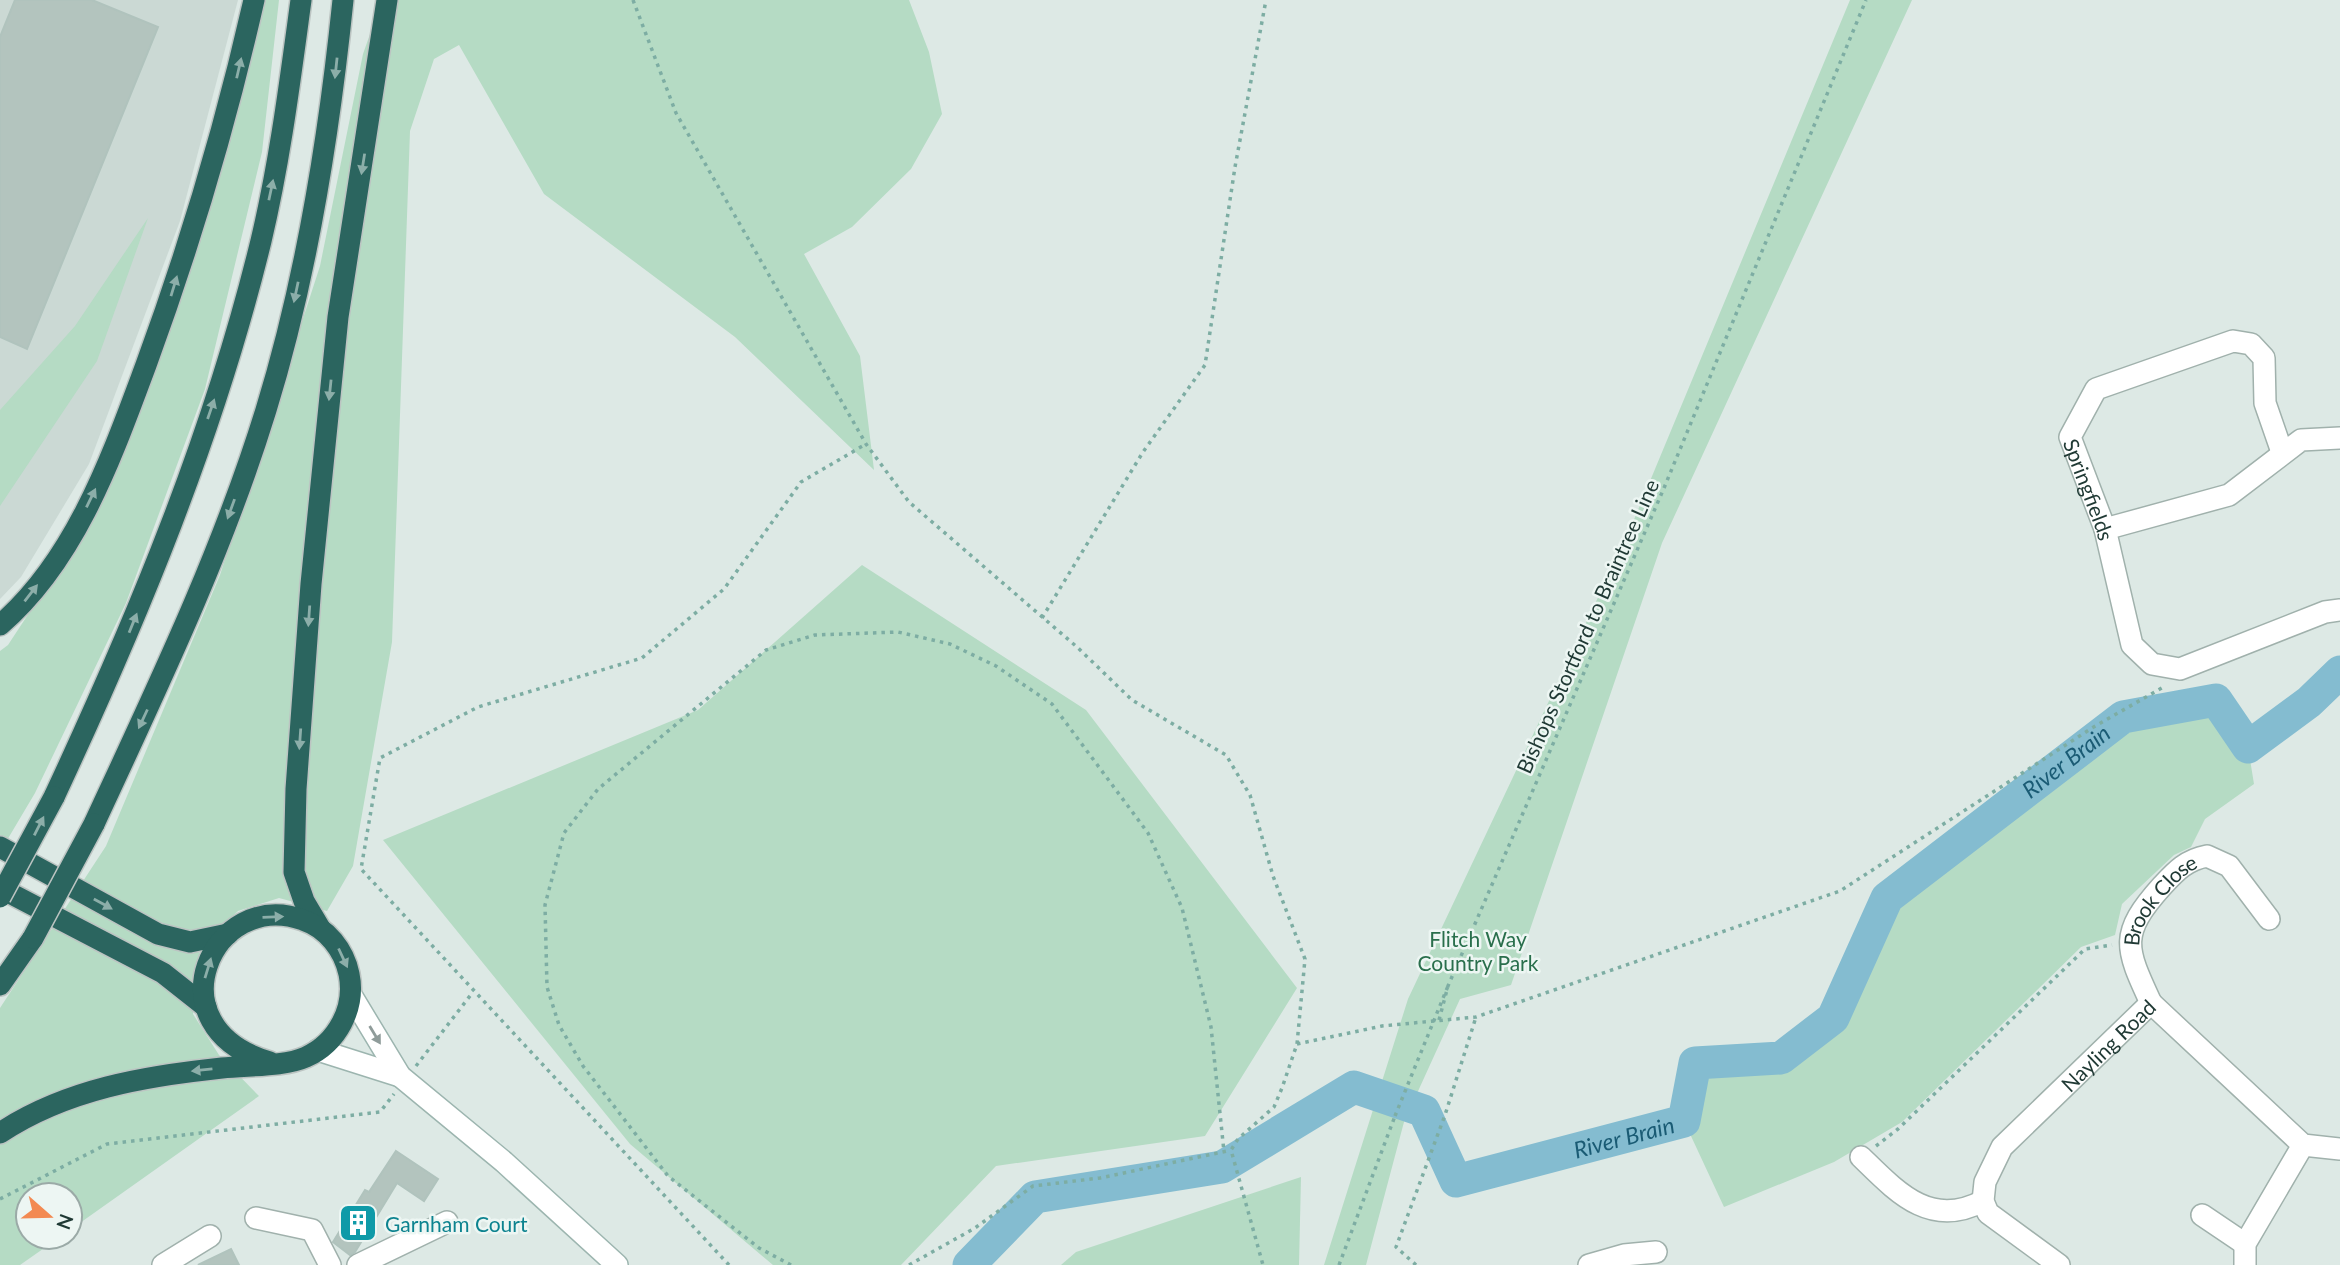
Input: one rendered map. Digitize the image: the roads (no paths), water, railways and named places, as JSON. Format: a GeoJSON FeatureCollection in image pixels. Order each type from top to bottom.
{"type":"FeatureCollection","features":[{"type":"Feature","properties":{"kind":"highway"},"geometry":{"type":"LineString","coordinates":[[0,625],[20,608],[59,558],[92,497],[130,408],[169,303],[229,113],[254,0]]}},
{"type":"Feature","properties":{"kind":"highway"},"geometry":{"type":"LineString","coordinates":[[0,898],[54,797],[119,658],[169,531],[229,359],[261,240],[277,159],[301,0]]}},
{"type":"Feature","properties":{"kind":"highway"},"geometry":{"type":"LineString","coordinates":[[0,985],[33,938],[94,824],[200,596],[266,411],[285,341],[311,222],[334,83],[343,0]]}},
{"type":"Feature","properties":{"kind":"highway"},"geometry":{"type":"LineString","coordinates":[[0,1133],[80,1094],[153,1075],[298,1060],[318,1051],[340,1028],[351,995],[349,974],[343,956],[320,928],[304,901],[294,872],[296,789],[311,584],[338,317],[387,0]]}},
{"type":"Feature","properties":{"kind":"highway"},"geometry":{"type":"LineString","coordinates":[[0,847],[158,934],[190,942],[228,934],[254,919],[275,915],[302,919],[320,928]]}},
{"type":"Feature","properties":{"kind":"highway"},"geometry":{"type":"LineString","coordinates":[[0,888],[163,973],[206,1007]]}},
{"type":"Feature","properties":{"kind":"highway"},"geometry":{"type":"LineString","coordinates":[[228,934],[207,967],[204,988],[206,1007],[214,1026],[228,1044],[245,1055],[270,1062]]}},
{"type":"Feature","properties":{"kind":"street","name":"Springfields"},"geometry":{"type":"LineString","coordinates":[[2282,452],[2264,402],[2264,358],[2251,344],[2234,341],[2096,389],[2070,437],[2105,529],[2132,645],[2152,664],[2180,669],[2326,612],[2340,610]]}},
{"type":"Feature","properties":{"kind":"street"},"geometry":{"type":"LineString","coordinates":[[2105,529],[2229,495],[2301,440],[2340,438]]}},
{"type":"Feature","properties":{"kind":"street","name":"Brook Close"},"geometry":{"type":"LineString","coordinates":[[2151,1003],[2132,961],[2130,942],[2138,913],[2180,866],[2207,856],[2229,866],[2269,919]]}},
{"type":"Feature","properties":{"kind":"street"},"geometry":{"type":"LineString","coordinates":[[351,995],[402,1078],[504,1162],[617,1265]]}},
{"type":"Feature","properties":{"kind":"street","name":"Nayling Road"},"geometry":{"type":"LineString","coordinates":[[1983,1202],[1985,1182],[2002,1147],[2151,1003],[2303,1145]]}},
{"type":"Feature","properties":{"kind":"street"},"geometry":{"type":"LineString","coordinates":[[318,1051],[402,1078]]}},
{"type":"Feature","properties":{"kind":"street"},"geometry":{"type":"LineString","coordinates":[[2202,1215],[2245,1254],[2303,1145],[2340,1149]]}},
{"type":"Feature","properties":{"kind":"street"},"geometry":{"type":"LineString","coordinates":[[1861,1157],[1899,1194],[1923,1208],[1967,1210],[1983,1202],[1988,1213],[2004,1227],[2059,1265]]}},
{"type":"Feature","properties":{"kind":"street"},"geometry":{"type":"LineString","coordinates":[[256,1218],[312,1230],[330,1265]]}},
{"type":"Feature","properties":{"kind":"street"},"geometry":{"type":"LineString","coordinates":[[358,1265],[447,1222]]}},
{"type":"Feature","properties":{"kind":"street"},"geometry":{"type":"LineString","coordinates":[[163,1265],[209,1236]]}},
{"type":"Feature","properties":{"kind":"street"},"geometry":{"type":"LineString","coordinates":[[1588,1265],[1624,1255],[1656,1252]]}},
{"type":"Feature","properties":{"kind":"waterway","name":"River Brain"},"geometry":{"type":"LineString","coordinates":[[969,1265],[1035,1197],[1222,1167],[1354,1087],[1424,1111],[1456,1181],[1684,1121],[1695,1063],[1781,1058],[1833,1018],[1887,898],[2123,717],[2216,700],[2248,747],[2309,702],[2340,672]]}},
{"type":"Feature","properties":{"kind":"place","name":"Garnham Court"},"geometry":{"type":"Point","coordinates":[358,1223]}},
{"type":"Feature","properties":{"kind":"park label","name":"Flitch Way Country Park"},"geometry":{"type":"Point","coordinates":[1478,950]}}]}
